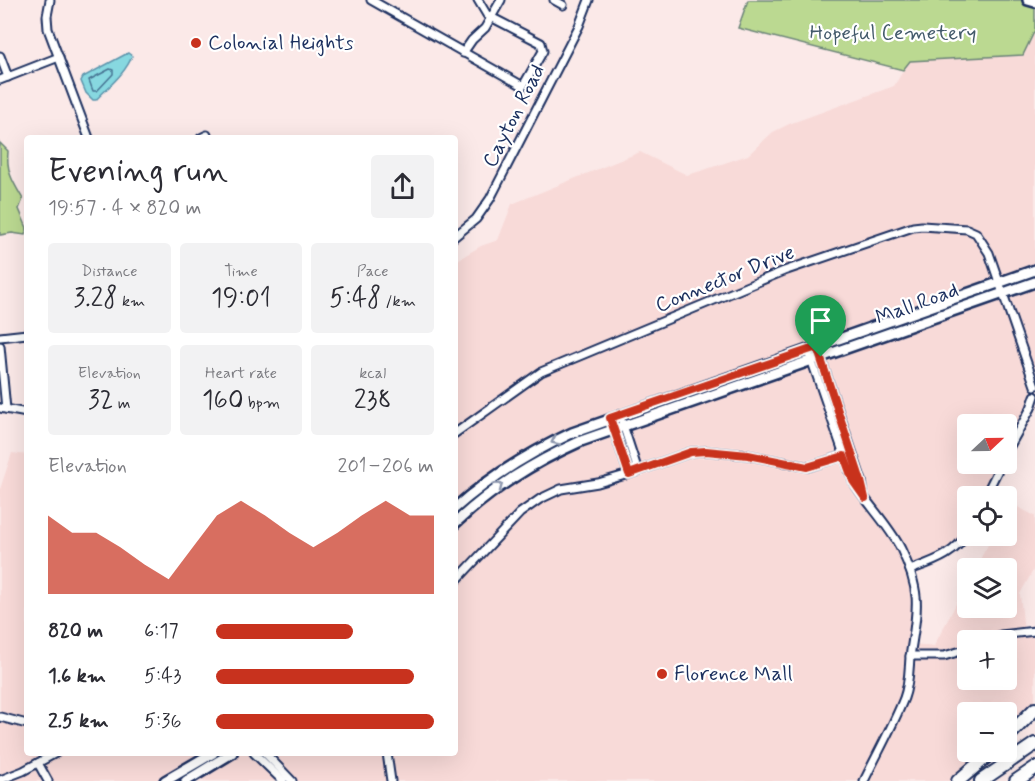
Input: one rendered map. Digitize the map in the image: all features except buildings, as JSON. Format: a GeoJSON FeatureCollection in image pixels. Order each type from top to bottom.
{"type":"FeatureCollection","features":[{"type":"Feature","properties":{"kind":"highway"},"geometry":{"type":"LineString","coordinates":[[1017,727],[1035,709]]}},
{"type":"Feature","properties":{"kind":"highway"},"geometry":{"type":"LineString","coordinates":[[981,781],[1035,744]]}},
{"type":"Feature","properties":{"kind":"highway"},"geometry":{"type":"LineString","coordinates":[[958,781],[980,762]]}},
{"type":"Feature","properties":{"kind":"highway"},"geometry":{"type":"LineString","coordinates":[[1016,781],[1035,768]]}},
{"type":"Feature","properties":{"kind":"main road"},"geometry":{"type":"LineString","coordinates":[[1028,0],[1035,2]]}},
{"type":"Feature","properties":{"kind":"main road","name":"Mall Road"},"geometry":{"type":"LineString","coordinates":[[458,505],[475,490],[519,460],[562,437],[610,418],[1035,270]]}},
{"type":"Feature","properties":{"kind":"main road","name":"Mall Road"},"geometry":{"type":"LineString","coordinates":[[458,520],[526,468],[549,455],[618,428],[1035,282]]}},
{"type":"Feature","properties":{"kind":"main road"},"geometry":{"type":"LineString","coordinates":[[165,781],[208,756]]}},
{"type":"Feature","properties":{"kind":"main road"},"geometry":{"type":"LineString","coordinates":[[186,781],[227,756]]}},
{"type":"Feature","properties":{"kind":"street"},"geometry":{"type":"LineString","coordinates":[[50,0],[48,29],[88,135]]}},
{"type":"Feature","properties":{"kind":"street"},"geometry":{"type":"LineString","coordinates":[[371,0],[523,87],[543,51],[541,43],[491,17],[483,11],[478,0]]}},
{"type":"Feature","properties":{"kind":"street"},"geometry":{"type":"LineString","coordinates":[[463,53],[481,33],[501,0]]}},
{"type":"Feature","properties":{"kind":"street"},"geometry":{"type":"LineString","coordinates":[[554,0],[563,5]]}},
{"type":"Feature","properties":{"kind":"street","name":"Cayton Road"},"geometry":{"type":"LineString","coordinates":[[458,234],[476,219],[490,199],[579,26],[589,0]]}},
{"type":"Feature","properties":{"kind":"street"},"geometry":{"type":"LineString","coordinates":[[0,56],[8,76]]}},
{"type":"Feature","properties":{"kind":"street"},"geometry":{"type":"LineString","coordinates":[[0,80],[59,57]]}},
{"type":"Feature","properties":{"kind":"street","name":"Connector Drive"},"geometry":{"type":"LineString","coordinates":[[458,431],[541,372],[784,271],[913,227],[967,229],[975,233],[989,253],[999,282]]}},
{"type":"Feature","properties":{"kind":"street"},"geometry":{"type":"LineString","coordinates":[[999,282],[1035,386]]}},
{"type":"Feature","properties":{"kind":"street"},"geometry":{"type":"LineString","coordinates":[[0,337],[24,334]]}},
{"type":"Feature","properties":{"kind":"street"},"geometry":{"type":"LineString","coordinates":[[0,346],[3,408],[24,412]]}},
{"type":"Feature","properties":{"kind":"street"},"geometry":{"type":"LineString","coordinates":[[812,349],[852,453],[865,498]]}},
{"type":"Feature","properties":{"kind":"street"},"geometry":{"type":"LineString","coordinates":[[816,359],[853,481],[891,531],[910,570],[917,596],[918,606],[904,697],[864,781]]}},
{"type":"Feature","properties":{"kind":"street"},"geometry":{"type":"LineString","coordinates":[[1017,433],[1035,396]]}},
{"type":"Feature","properties":{"kind":"street"},"geometry":{"type":"LineString","coordinates":[[620,415],[618,428],[629,474]]}},
{"type":"Feature","properties":{"kind":"street"},"geometry":{"type":"LineString","coordinates":[[610,418],[618,428],[638,471]]}},
{"type":"Feature","properties":{"kind":"street"},"geometry":{"type":"LineString","coordinates":[[458,579],[520,513],[530,505],[561,489],[598,483],[638,471],[677,455],[706,451],[748,455],[807,467],[852,453]]}},
{"type":"Feature","properties":{"kind":"street"},"geometry":{"type":"LineString","coordinates":[[910,570],[950,554],[959,546]]}},
{"type":"Feature","properties":{"kind":"street"},"geometry":{"type":"LineString","coordinates":[[1017,633],[1035,631]]}},
{"type":"Feature","properties":{"kind":"street"},"geometry":{"type":"LineString","coordinates":[[910,656],[944,656],[957,652]]}},
{"type":"Feature","properties":{"kind":"street"},"geometry":{"type":"LineString","coordinates":[[0,717],[24,723]]}},
{"type":"Feature","properties":{"kind":"street"},"geometry":{"type":"LineString","coordinates":[[0,780],[51,756]]}},
{"type":"Feature","properties":{"kind":"street"},"geometry":{"type":"LineString","coordinates":[[257,756],[283,781]]}},
{"type":"Feature","properties":{"kind":"street"},"geometry":{"type":"LineString","coordinates":[[268,756],[292,781]]}},
{"type":"Feature","properties":{"kind":"street"},"geometry":{"type":"LineString","coordinates":[[387,756],[391,781]]}},
{"type":"Feature","properties":{"kind":"street"},"geometry":{"type":"LineString","coordinates":[[38,763],[48,781]]}},
{"type":"Feature","properties":{"kind":"shaded area"},"geometry":{"type":"Polygon","coordinates":[[[1035,30],[1035,270],[618,415],[530,454],[458,509],[458,260],[481,246],[498,240],[512,204],[640,152],[687,175],[748,155],[773,132],[789,124],[894,86],[909,61],[1023,55],[1035,30]]]}},
{"type":"Feature","properties":{"kind":"shaded area","name":"Florence Mall"},"geometry":{"type":"Polygon","coordinates":[[[1035,282],[1035,371],[1032,373],[1035,396],[1017,433],[1017,414],[957,414],[957,474],[996,474],[990,486],[957,486],[959,546],[910,571],[917,596],[913,644],[934,646],[957,602],[957,618],[1017,618],[1017,558],[981,558],[987,546],[1017,546],[1017,507],[1035,516],[1035,567],[1020,594],[1024,632],[1035,631],[1035,709],[1017,728],[1017,702],[957,702],[957,762],[980,762],[958,781],[200,781],[197,774],[227,756],[458,756],[458,522],[549,455],[1035,282]]]}},
{"type":"Feature","properties":{"kind":"shaded area"},"geometry":{"type":"Polygon","coordinates":[[[12,453],[24,455],[24,756],[208,756],[165,781],[0,781],[0,489],[12,453]]]}},
{"type":"Feature","properties":{"kind":"green space","name":"Hopeful Cemetery"},"geometry":{"type":"Polygon","coordinates":[[[748,0],[1028,0],[1035,2],[1035,30],[1023,55],[910,61],[903,70],[738,28],[748,0]]]}},
{"type":"Feature","properties":{"kind":"green space"},"geometry":{"type":"Polygon","coordinates":[[[0,143],[8,151],[9,171],[23,199],[19,209],[24,221],[24,235],[12,233],[0,235],[0,143]]]}},
{"type":"Feature","properties":{"kind":"water"},"geometry":{"type":"Polygon","coordinates":[[[128,53],[132,56],[126,68],[96,100],[93,100],[86,93],[81,81],[83,77],[128,53]]]}},
{"type":"Feature","properties":{"kind":"place","name":"Colonial Heights"},"geometry":{"type":"Point","coordinates":[196,43]}},
{"type":"Feature","properties":{"kind":"place","name":"Florence Mall"},"geometry":{"type":"Point","coordinates":[662,674]}},
{"type":"Feature","properties":{"kind":"route"},"geometry":{"type":"LineString","coordinates":[[817,347],[821,357],[865,498],[853,481],[844,456],[807,467],[748,455],[691,452],[677,455],[629,474],[610,418],[817,347]]}}]}
